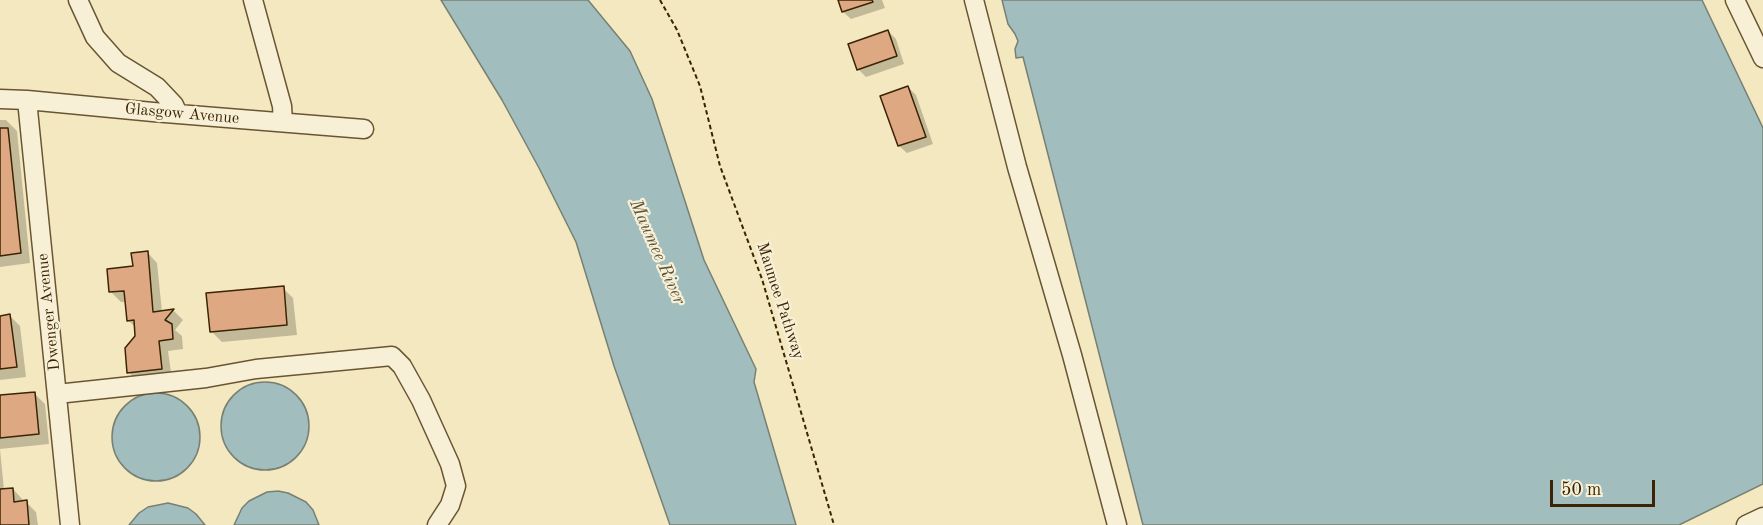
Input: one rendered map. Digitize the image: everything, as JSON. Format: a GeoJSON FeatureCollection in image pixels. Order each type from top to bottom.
{"type":"FeatureCollection","features":[{"type":"Feature","properties":{"kind":"street"},"geometry":{"type":"LineString","coordinates":[[78,0],[95,37],[118,63],[156,87],[174,105],[178,114]]}},
{"type":"Feature","properties":{"kind":"street"},"geometry":{"type":"LineString","coordinates":[[253,0],[282,106],[283,122]]}},
{"type":"Feature","properties":{"kind":"street"},"geometry":{"type":"LineString","coordinates":[[974,0],[1017,167],[1072,355],[1116,525]]}},
{"type":"Feature","properties":{"kind":"street"},"geometry":{"type":"LineString","coordinates":[[1735,0],[1763,58]]}},
{"type":"Feature","properties":{"kind":"street","name":"Glasgow Avenue"},"geometry":{"type":"LineString","coordinates":[[0,99],[364,129]]}},
{"type":"Feature","properties":{"kind":"street","name":"Dwenger Avenue"},"geometry":{"type":"LineString","coordinates":[[27,100],[70,525]]}},
{"type":"Feature","properties":{"kind":"street"},"geometry":{"type":"LineString","coordinates":[[57,394],[206,378],[256,369],[392,356],[398,360],[411,383],[450,464],[456,486],[450,505],[437,525]]}},
{"type":"Feature","properties":{"kind":"street"},"geometry":{"type":"LineString","coordinates":[[1746,525],[1763,517]]}},
{"type":"Feature","properties":{"kind":"path","name":"Maumee Pathway"},"geometry":{"type":"LineString","coordinates":[[660,0],[677,30],[700,86],[720,166],[762,279],[834,525]]}},
{"type":"Feature","properties":{"kind":"water","name":"Maumee River"},"geometry":{"type":"Polygon","coordinates":[[[441,0],[588,0],[630,51],[652,99],[704,260],[756,369],[754,382],[796,525],[670,525],[614,366],[576,242],[502,100],[441,0]]]}},
{"type":"Feature","properties":{"kind":"water"},"geometry":{"type":"Polygon","coordinates":[[[1002,0],[1702,0],[1763,128],[1763,484],[1679,525],[1143,525],[1023,57],[1016,58],[1015,49],[1018,41],[1008,24],[1002,0]]]}},
{"type":"Feature","properties":{"kind":"water"},"geometry":{"type":"Polygon","coordinates":[[[265,382],[290,389],[302,401],[309,426],[302,451],[290,463],[265,470],[240,463],[228,451],[221,426],[228,401],[240,389],[265,382]]]}},
{"type":"Feature","properties":{"kind":"water"},"geometry":{"type":"Polygon","coordinates":[[[156,393],[181,400],[193,412],[200,437],[193,462],[181,474],[156,481],[131,474],[119,462],[112,437],[119,412],[131,400],[156,393]]]}},
{"type":"Feature","properties":{"kind":"water"},"geometry":{"type":"Polygon","coordinates":[[[278,491],[306,502],[313,510],[319,525],[234,525],[242,508],[249,501],[267,492],[278,491]]]}},
{"type":"Feature","properties":{"kind":"water"},"geometry":{"type":"Polygon","coordinates":[[[168,503],[188,508],[205,525],[129,525],[139,513],[148,507],[168,503]]]}},
{"type":"Feature","properties":{"kind":"building"},"geometry":{"type":"Polygon","coordinates":[[[838,0],[872,0],[873,2],[842,12],[838,0]]]}},
{"type":"Feature","properties":{"kind":"building"},"geometry":{"type":"Polygon","coordinates":[[[888,30],[897,56],[857,70],[848,44],[888,30]]]}},
{"type":"Feature","properties":{"kind":"building"},"geometry":{"type":"Polygon","coordinates":[[[908,86],[926,137],[898,146],[880,96],[908,86]]]}},
{"type":"Feature","properties":{"kind":"building"},"geometry":{"type":"Polygon","coordinates":[[[0,128],[8,128],[21,253],[0,256],[0,128]]]}},
{"type":"Feature","properties":{"kind":"building"},"geometry":{"type":"Polygon","coordinates":[[[148,251],[153,312],[174,309],[165,320],[172,324],[173,339],[159,341],[162,369],[127,373],[125,348],[135,336],[134,320],[127,321],[124,291],[109,292],[107,269],[133,266],[131,253],[148,251]]]}},
{"type":"Feature","properties":{"kind":"building"},"geometry":{"type":"Polygon","coordinates":[[[284,286],[287,325],[210,332],[206,293],[284,286]]]}},
{"type":"Feature","properties":{"kind":"building"},"geometry":{"type":"Polygon","coordinates":[[[10,314],[17,367],[0,369],[0,316],[10,314]]]}},
{"type":"Feature","properties":{"kind":"building"},"geometry":{"type":"Polygon","coordinates":[[[35,392],[39,434],[0,438],[0,395],[35,392]]]}},
{"type":"Feature","properties":{"kind":"building"},"geometry":{"type":"Polygon","coordinates":[[[13,488],[14,502],[27,500],[29,525],[0,525],[0,489],[13,488]]]}}]}
